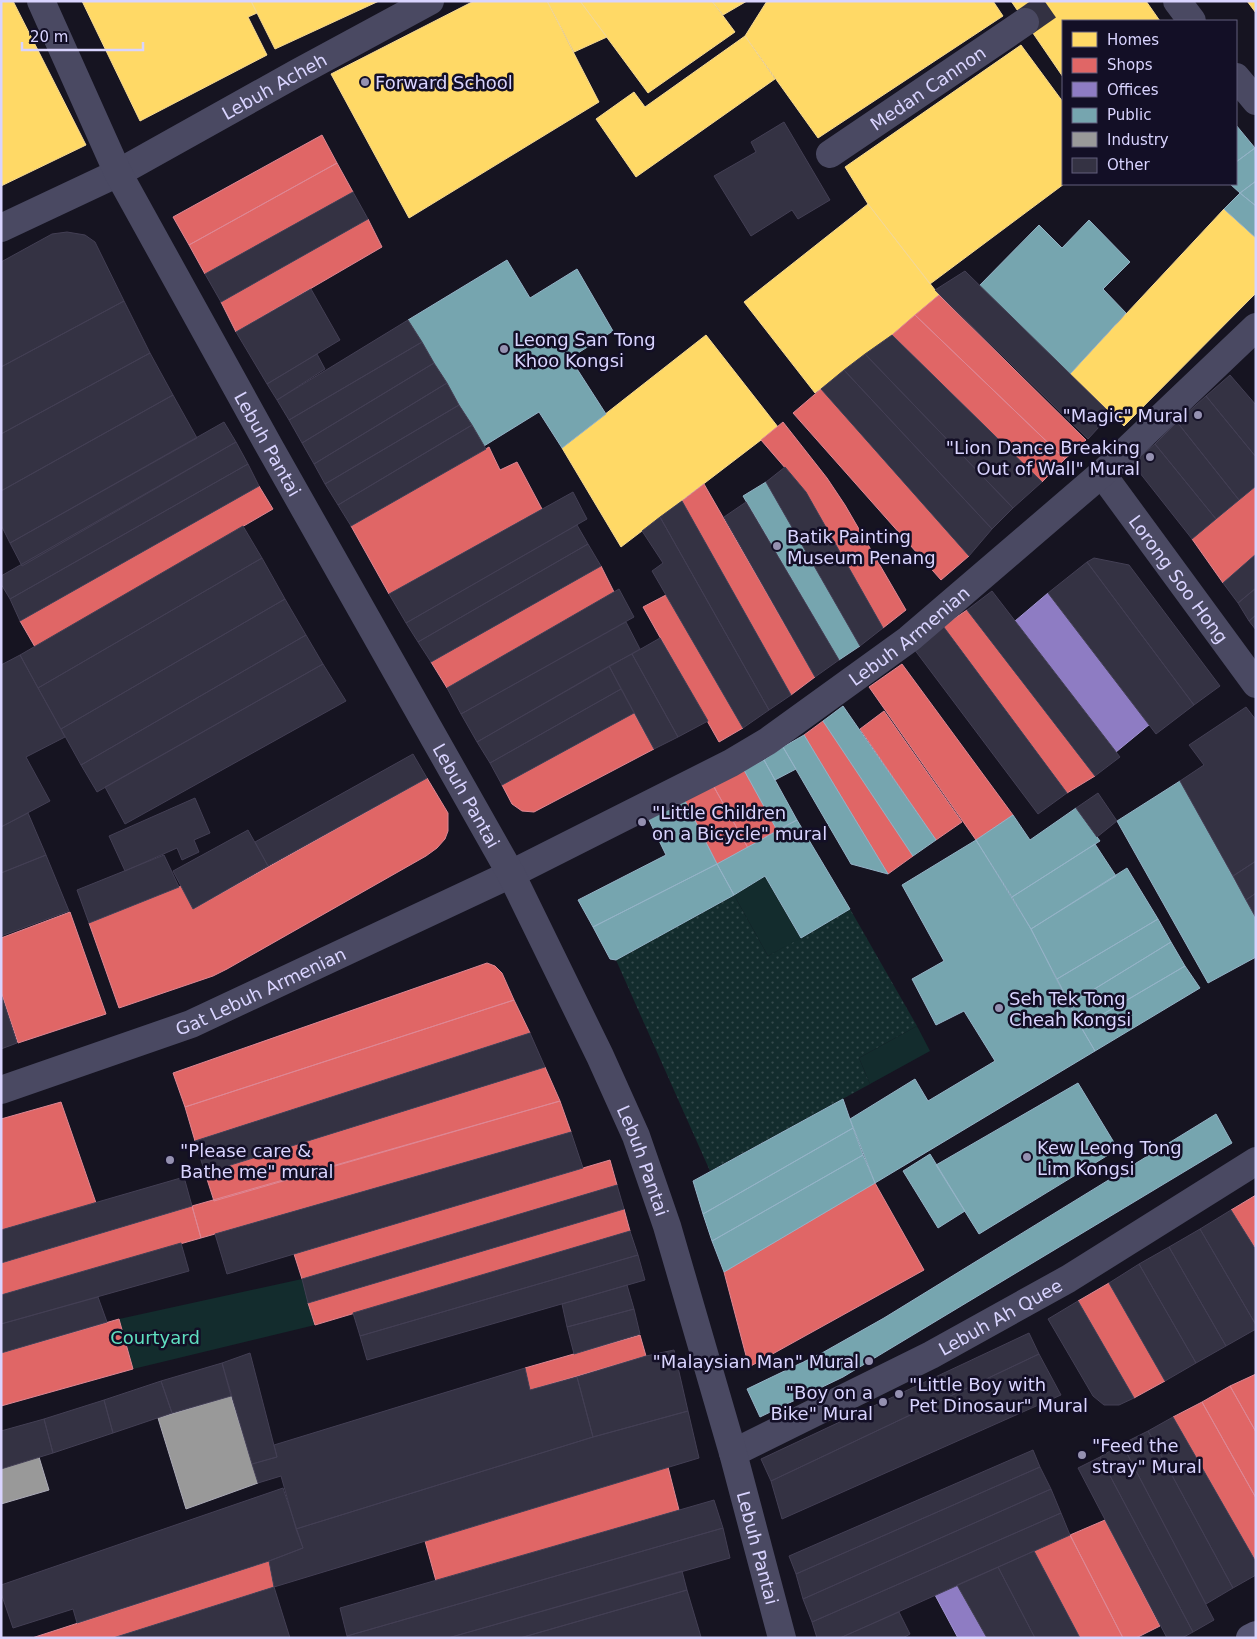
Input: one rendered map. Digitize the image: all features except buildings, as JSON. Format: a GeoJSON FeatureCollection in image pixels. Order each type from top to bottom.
{"type":"FeatureCollection","features":[{"type":"Feature","properties":{"kind":"main road"},"geometry":{"type":"LineString","coordinates":[[1250,1638],[1256,1635]]}},
{"type":"Feature","properties":{"kind":"street","name":"Lebuh Pantai"},"geometry":{"type":"LineString","coordinates":[[41,1],[118,173],[511,874],[600,1056],[636,1136],[667,1226],[733,1453],[782,1638]]}},
{"type":"Feature","properties":{"kind":"street","name":"Lebuh Acheh"},"geometry":{"type":"LineString","coordinates":[[1,228],[118,173],[430,1]]}},
{"type":"Feature","properties":{"kind":"street"},"geometry":{"type":"LineString","coordinates":[[1177,1],[1191,20]]}},
{"type":"Feature","properties":{"kind":"street","name":"Medan Cannon"},"geometry":{"type":"LineString","coordinates":[[830,154],[1025,22]]}},
{"type":"Feature","properties":{"kind":"street"},"geometry":{"type":"LineString","coordinates":[[1237,78],[1256,101]]}},
{"type":"Feature","properties":{"kind":"street","name":"Lebuh Armenian"},"geometry":{"type":"LineString","coordinates":[[511,874],[731,763],[768,741],[909,639],[1102,474],[1256,327]]}},
{"type":"Feature","properties":{"kind":"street","name":"Lorong Soo Hong"},"geometry":{"type":"LineString","coordinates":[[1102,474],[1256,684]]}},
{"type":"Feature","properties":{"kind":"street","name":"Gat Lebuh Armenian"},"geometry":{"type":"LineString","coordinates":[[1,1090],[191,1024],[511,874]]}},
{"type":"Feature","properties":{"kind":"street","name":"Lebuh Ah Quee"},"geometry":{"type":"LineString","coordinates":[[733,1453],[931,1355],[1068,1279],[1256,1162]]}},
{"type":"Feature","properties":{"kind":"green space"},"geometry":{"type":"Polygon","coordinates":[[[765,876],[801,938],[768,956],[734,895],[765,876]]]}},
{"type":"Feature","properties":{"kind":"green space"},"geometry":{"type":"Polygon","coordinates":[[[734,895],[768,956],[850,909],[917,1026],[859,1058],[870,1084],[710,1171],[616,960],[734,895]]]}},
{"type":"Feature","properties":{"kind":"green space"},"geometry":{"type":"Polygon","coordinates":[[[917,1026],[930,1051],[870,1084],[859,1058],[917,1026]]]}},
{"type":"Feature","properties":{"kind":"green space","name":"Courtyard"},"geometry":{"type":"Polygon","coordinates":[[[302,1279],[315,1325],[133,1369],[119,1319],[302,1279]]]}},
{"type":"Feature","properties":{"kind":"tunnel"},"geometry":{"type":"LineString","coordinates":[[1025,22],[1055,1]]}},
{"type":"Feature","properties":{"kind":"place","name":"Forward School"},"geometry":{"type":"Point","coordinates":[365,82]}},
{"type":"Feature","properties":{"kind":"place","name":"Leong San Tong Khoo Kongsi"},"geometry":{"type":"Point","coordinates":[504,349]}},
{"type":"Feature","properties":{"kind":"place","name":"\"Magic\" Mural"},"geometry":{"type":"Point","coordinates":[1198,415]}},
{"type":"Feature","properties":{"kind":"place","name":"\"Lion Dance Breaking Out of Wall\" Mural"},"geometry":{"type":"Point","coordinates":[1150,457]}},
{"type":"Feature","properties":{"kind":"place","name":"Batik Painting Museum Penang"},"geometry":{"type":"Point","coordinates":[777,546]}},
{"type":"Feature","properties":{"kind":"place","name":"\"Little Children on a Bicycle\" mural"},"geometry":{"type":"Point","coordinates":[642,822]}},
{"type":"Feature","properties":{"kind":"place","name":"Seh Tek Tong Cheah Kongsi"},"geometry":{"type":"Point","coordinates":[999,1008]}},
{"type":"Feature","properties":{"kind":"place","name":"Kew Leong Tong Lim Kongsi"},"geometry":{"type":"Point","coordinates":[1027,1157]}},
{"type":"Feature","properties":{"kind":"place","name":"\"Please care & Bathe me\" mural"},"geometry":{"type":"Point","coordinates":[170,1160]}},
{"type":"Feature","properties":{"kind":"place","name":"\"Malaysian Man\" Mural"},"geometry":{"type":"Point","coordinates":[869,1361]}},
{"type":"Feature","properties":{"kind":"place","name":"\"Little Boy with Pet Dinosaur\" Mural"},"geometry":{"type":"Point","coordinates":[899,1394]}},
{"type":"Feature","properties":{"kind":"place","name":"\"Boy on a Bike\" Mural"},"geometry":{"type":"Point","coordinates":[883,1402]}},
{"type":"Feature","properties":{"kind":"place","name":"\"Feed the stray\" Mural"},"geometry":{"type":"Point","coordinates":[1082,1455]}}]}
